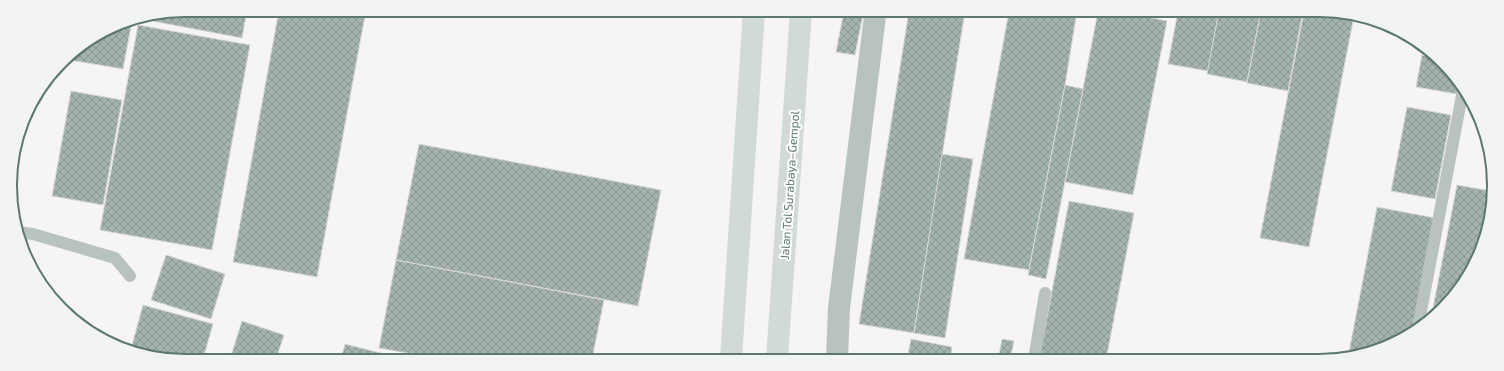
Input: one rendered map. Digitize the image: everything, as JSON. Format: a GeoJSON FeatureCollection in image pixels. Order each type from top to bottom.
{"type":"FeatureCollection","features":[{"type":"Feature","properties":{"kind":"highway"},"geometry":{"type":"LineString","coordinates":[[731,354],[754,17]]}},
{"type":"Feature","properties":{"kind":"highway","name":"Jalan Tol Surabaya–Gempol"},"geometry":{"type":"LineString","coordinates":[[776,354],[801,17]]}},
{"type":"Feature","properties":{"kind":"street"},"geometry":{"type":"LineString","coordinates":[[837,354],[838,308],[875,17]]}},
{"type":"Feature","properties":{"kind":"lane"},"geometry":{"type":"LineString","coordinates":[[1419,320],[1462,97]]}},
{"type":"Feature","properties":{"kind":"lane"},"geometry":{"type":"LineString","coordinates":[[24,233],[33,234],[115,258],[130,276]]}},
{"type":"Feature","properties":{"kind":"lane"},"geometry":{"type":"LineString","coordinates":[[1035,354],[1045,293]]}},
{"type":"Feature","properties":{"kind":"building"},"geometry":{"type":"Polygon","coordinates":[[[174,17],[246,17],[242,38],[152,21],[174,17]]]}},
{"type":"Feature","properties":{"kind":"building"},"geometry":{"type":"Polygon","coordinates":[[[278,17],[365,17],[317,277],[233,262],[278,17]]]}},
{"type":"Feature","properties":{"kind":"building"},"geometry":{"type":"Polygon","coordinates":[[[843,17],[862,17],[855,55],[836,52],[843,17]]]}},
{"type":"Feature","properties":{"kind":"building"},"geometry":{"type":"Polygon","coordinates":[[[908,17],[964,17],[914,333],[859,324],[908,17]]]}},
{"type":"Feature","properties":{"kind":"building"},"geometry":{"type":"Polygon","coordinates":[[[1008,17],[1076,17],[1065,85],[1029,270],[964,259],[1008,17]]]}},
{"type":"Feature","properties":{"kind":"building"},"geometry":{"type":"Polygon","coordinates":[[[1097,17],[1147,17],[1167,21],[1133,195],[1065,182],[1097,17]]]}},
{"type":"Feature","properties":{"kind":"building"},"geometry":{"type":"Polygon","coordinates":[[[1177,17],[1218,17],[1208,71],[1168,64],[1177,17]]]}},
{"type":"Feature","properties":{"kind":"building"},"geometry":{"type":"Polygon","coordinates":[[[1218,17],[1260,17],[1247,82],[1207,74],[1218,17]]]}},
{"type":"Feature","properties":{"kind":"building"},"geometry":{"type":"Polygon","coordinates":[[[1260,17],[1302,17],[1288,91],[1247,83],[1260,17]]]}},
{"type":"Feature","properties":{"kind":"building"},"geometry":{"type":"Polygon","coordinates":[[[1303,17],[1330,17],[1353,21],[1309,247],[1260,238],[1303,17]]]}},
{"type":"Feature","properties":{"kind":"building"},"geometry":{"type":"Polygon","coordinates":[[[138,25],[250,45],[212,250],[100,230],[138,25]]]}},
{"type":"Feature","properties":{"kind":"building"},"geometry":{"type":"Polygon","coordinates":[[[131,26],[123,69],[72,60],[92,45],[111,34],[131,26]]]}},
{"type":"Feature","properties":{"kind":"building"},"geometry":{"type":"Polygon","coordinates":[[[1422,55],[1426,56],[1438,66],[1458,90],[1457,94],[1416,87],[1422,55]]]}},
{"type":"Feature","properties":{"kind":"building"},"geometry":{"type":"Polygon","coordinates":[[[1065,85],[1083,89],[1046,279],[1028,275],[1065,85]]]}},
{"type":"Feature","properties":{"kind":"building"},"geometry":{"type":"Polygon","coordinates":[[[71,91],[122,100],[103,205],[52,196],[71,91]]]}},
{"type":"Feature","properties":{"kind":"building"},"geometry":{"type":"Polygon","coordinates":[[[1407,107],[1451,115],[1435,199],[1391,191],[1407,107]]]}},
{"type":"Feature","properties":{"kind":"building"},"geometry":{"type":"Polygon","coordinates":[[[419,144],[661,190],[638,306],[396,260],[419,144]]]}},
{"type":"Feature","properties":{"kind":"building"},"geometry":{"type":"Polygon","coordinates":[[[942,154],[973,159],[945,338],[914,333],[942,154]]]}},
{"type":"Feature","properties":{"kind":"building"},"geometry":{"type":"Polygon","coordinates":[[[1457,185],[1487,190],[1484,218],[1478,240],[1470,260],[1459,279],[1433,310],[1457,185]]]}},
{"type":"Feature","properties":{"kind":"building"},"geometry":{"type":"Polygon","coordinates":[[[1069,201],[1134,213],[1107,354],[1040,354],[1069,201]]]}},
{"type":"Feature","properties":{"kind":"building"},"geometry":{"type":"Polygon","coordinates":[[[1377,207],[1435,218],[1414,324],[1393,337],[1373,345],[1349,351],[1377,207]]]}},
{"type":"Feature","properties":{"kind":"building"},"geometry":{"type":"Polygon","coordinates":[[[166,255],[225,274],[211,319],[151,300],[166,255]]]}},
{"type":"Feature","properties":{"kind":"building"},"geometry":{"type":"Polygon","coordinates":[[[396,260],[604,300],[593,354],[412,354],[379,348],[396,260]]]}},
{"type":"Feature","properties":{"kind":"building"},"geometry":{"type":"Polygon","coordinates":[[[143,305],[213,324],[204,354],[164,353],[132,345],[143,305]]]}},
{"type":"Feature","properties":{"kind":"building"},"geometry":{"type":"Polygon","coordinates":[[[242,321],[284,335],[278,354],[232,354],[242,321]]]}},
{"type":"Feature","properties":{"kind":"building"},"geometry":{"type":"Polygon","coordinates":[[[911,339],[952,347],[951,354],[908,354],[911,339]]]}},
{"type":"Feature","properties":{"kind":"building"},"geometry":{"type":"Polygon","coordinates":[[[1002,339],[1014,341],[1011,354],[999,354],[1002,339]]]}},
{"type":"Feature","properties":{"kind":"building"},"geometry":{"type":"Polygon","coordinates":[[[345,344],[384,354],[342,354],[345,344]]]}}]}
